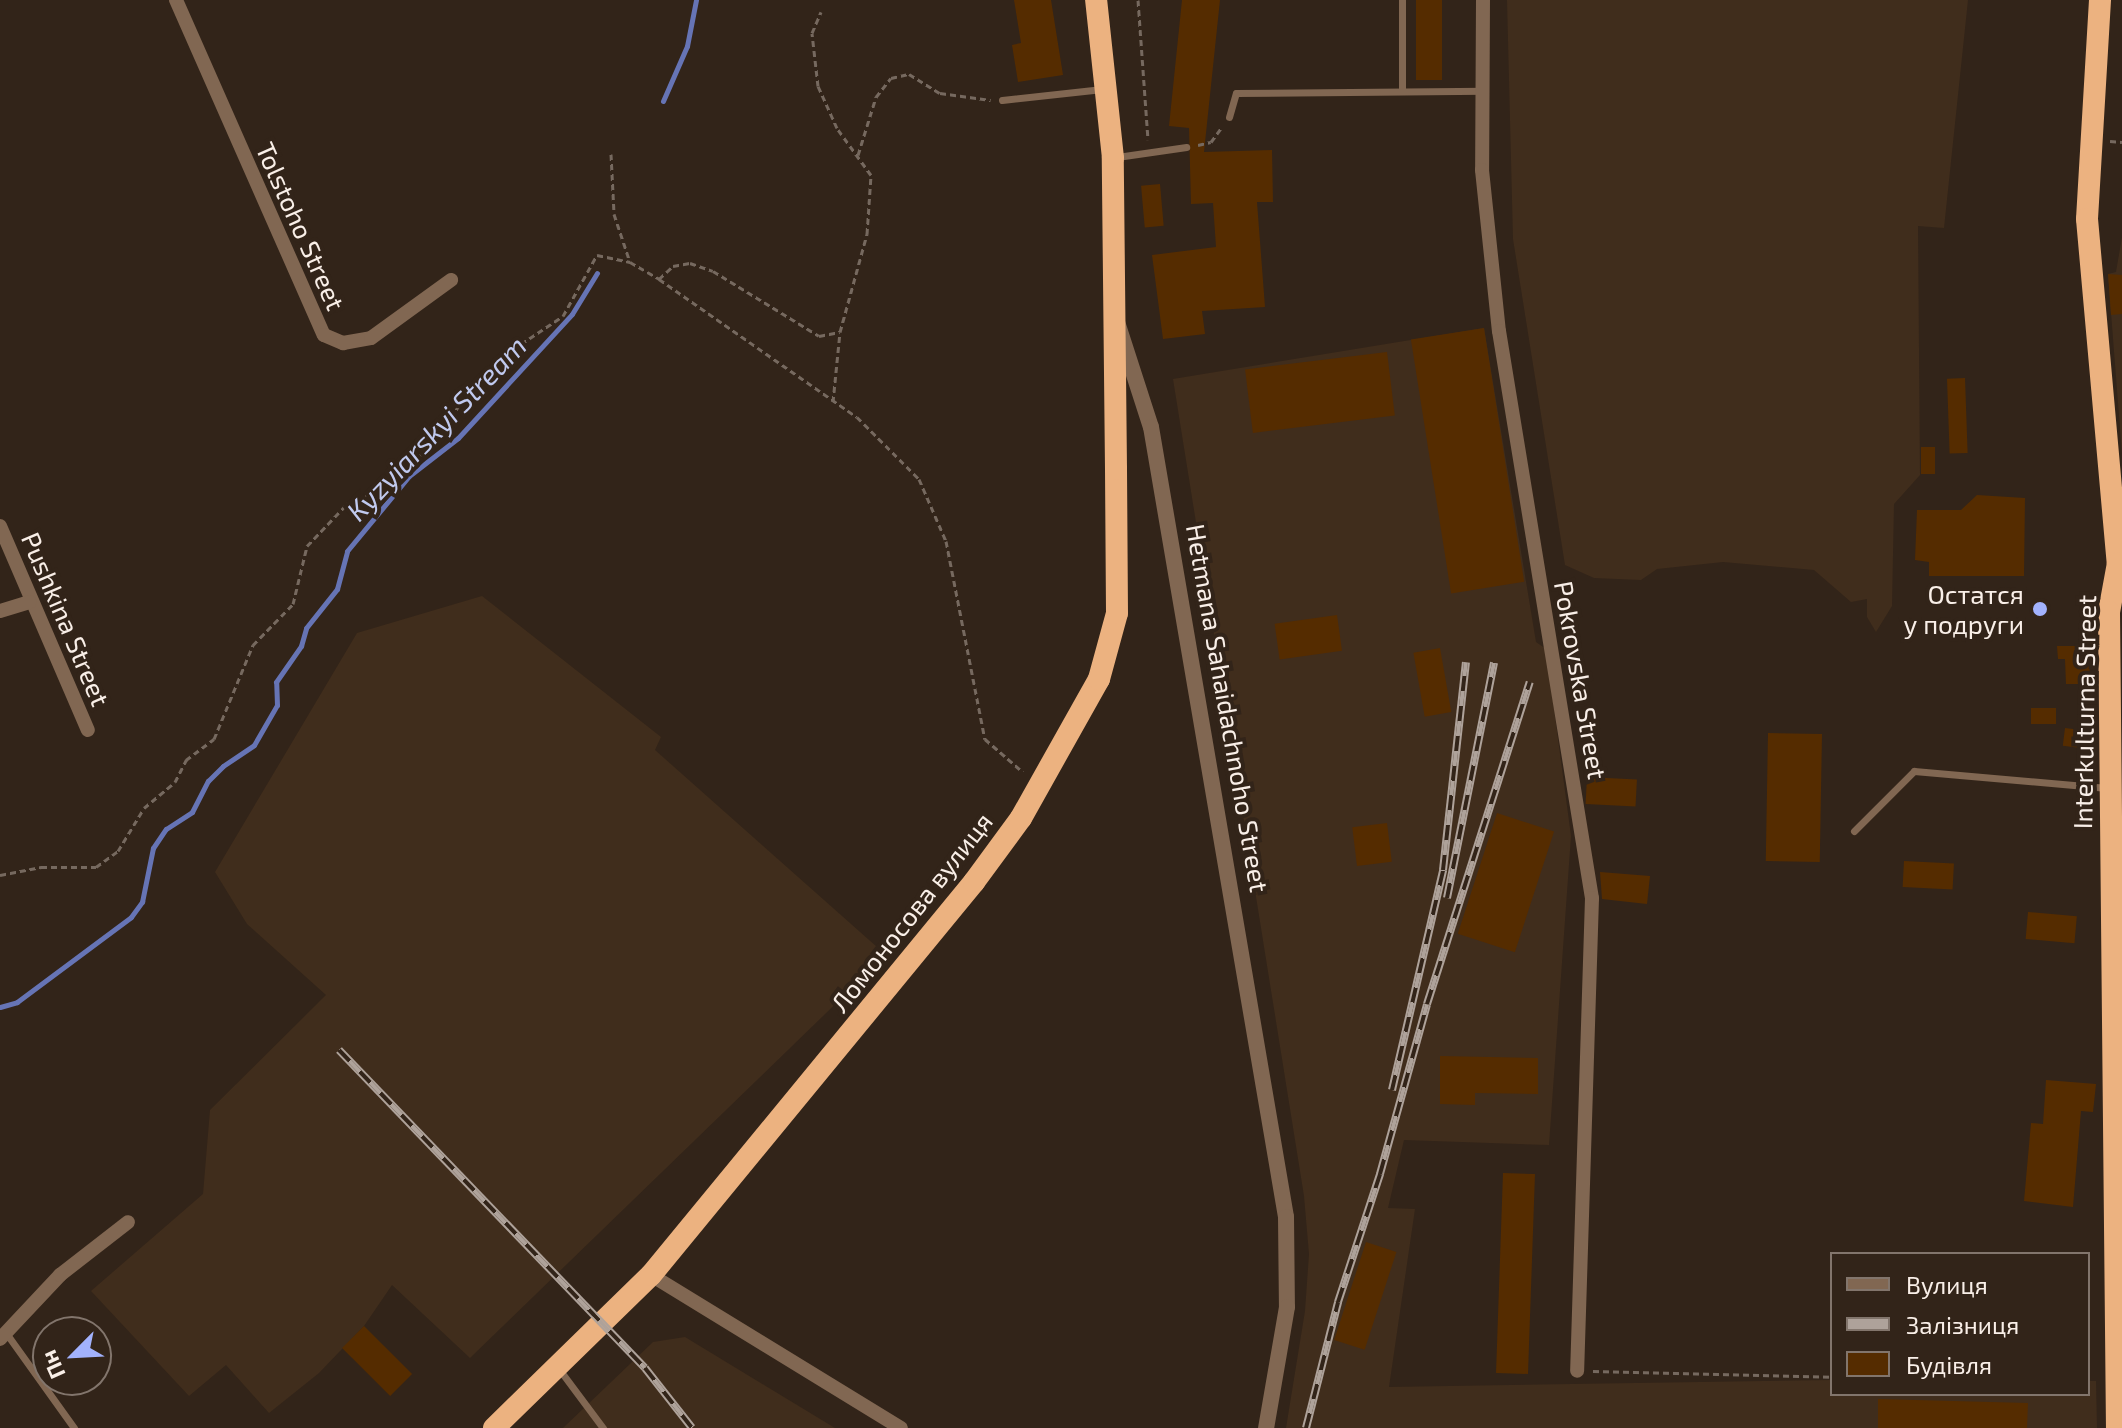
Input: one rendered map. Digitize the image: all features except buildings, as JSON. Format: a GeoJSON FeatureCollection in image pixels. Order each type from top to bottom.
{"type":"FeatureCollection","features":[{"type":"Feature","properties":{"kind":"highway","name":"Hetmana Sahaidachnoho Street"},"geometry":{"type":"LineString","coordinates":[[1096,0],[1108,88],[1113,158],[1115,317]]}},
{"type":"Feature","properties":{"kind":"highway","name":"Interkulturna Street"},"geometry":{"type":"LineString","coordinates":[[2100,0],[2087,219],[2117,498],[2118,563],[2109,612],[2109,788],[2117,970],[2118,1415]]}},
{"type":"Feature","properties":{"kind":"highway","name":"Ломоносова вулиця"},"geometry":{"type":"LineString","coordinates":[[494,1428],[651,1275],[974,882],[1040,786],[1099,679],[1117,613],[1115,317]]}},
{"type":"Feature","properties":{"kind":"street","name":"Tolstoho Street"},"geometry":{"type":"LineString","coordinates":[[176,0],[324,335],[343,343],[371,338],[451,280]]}},
{"type":"Feature","properties":{"kind":"street","name":"Pokrovska Street"},"geometry":{"type":"LineString","coordinates":[[1483,0],[1485,91],[1482,170],[1499,331],[1592,898],[1577,1371]]}},
{"type":"Feature","properties":{"kind":"street","name":"Hetmana Sahaidachnoho Street"},"geometry":{"type":"LineString","coordinates":[[1115,317],[1151,427],[1286,1217],[1287,1307],[1266,1428]]}},
{"type":"Feature","properties":{"kind":"street","name":"Pushkina Street"},"geometry":{"type":"LineString","coordinates":[[0,526],[30,602],[88,730]]}},
{"type":"Feature","properties":{"kind":"street"},"geometry":{"type":"LineString","coordinates":[[0,611],[30,602]]}},
{"type":"Feature","properties":{"kind":"street"},"geometry":{"type":"LineString","coordinates":[[3,1336],[60,1275],[128,1222]]}},
{"type":"Feature","properties":{"kind":"street"},"geometry":{"type":"LineString","coordinates":[[651,1275],[901,1428]]}},
{"type":"Feature","properties":{"kind":"lane"},"geometry":{"type":"LineString","coordinates":[[1402,0],[1402,91]]}},
{"type":"Feature","properties":{"kind":"lane"},"geometry":{"type":"LineString","coordinates":[[1002,100],[1108,88]]}},
{"type":"Feature","properties":{"kind":"lane"},"geometry":{"type":"LineString","coordinates":[[1229,117],[1236,93],[1485,91]]}},
{"type":"Feature","properties":{"kind":"lane"},"geometry":{"type":"LineString","coordinates":[[1113,158],[1186,147]]}},
{"type":"Feature","properties":{"kind":"lane"},"geometry":{"type":"LineString","coordinates":[[1854,831],[1914,771],[2109,788]]}},
{"type":"Feature","properties":{"kind":"lane"},"geometry":{"type":"LineString","coordinates":[[3,1336],[74,1428]]}},
{"type":"Feature","properties":{"kind":"lane"},"geometry":{"type":"LineString","coordinates":[[558,1367],[603,1428]]}},
{"type":"Feature","properties":{"kind":"path"},"geometry":{"type":"LineString","coordinates":[[1138,0],[1149,154]]}},
{"type":"Feature","properties":{"kind":"path"},"geometry":{"type":"LineString","coordinates":[[821,12],[812,33],[818,86],[837,128],[871,175],[867,234],[840,332],[833,402]]}},
{"type":"Feature","properties":{"kind":"path"},"geometry":{"type":"LineString","coordinates":[[858,155],[876,97],[891,78],[909,74],[940,93],[1002,100]]}},
{"type":"Feature","properties":{"kind":"path"},"geometry":{"type":"LineString","coordinates":[[1211,142],[1229,117]]}},
{"type":"Feature","properties":{"kind":"path"},"geometry":{"type":"LineString","coordinates":[[611,154],[614,214],[630,262]]}},
{"type":"Feature","properties":{"kind":"path"},"geometry":{"type":"LineString","coordinates":[[0,875],[41,867],[96,867],[118,851],[144,808],[175,782],[186,760],[214,739],[253,645],[293,604],[307,546],[347,504],[391,485],[440,435],[465,396],[521,344],[563,316],[597,255],[630,262],[659,279],[857,417],[919,479],[946,541],[985,739],[1040,786]]}},
{"type":"Feature","properties":{"kind":"path"},"geometry":{"type":"LineString","coordinates":[[659,279],[673,266],[690,263],[713,271],[819,336],[840,332]]}},
{"type":"Feature","properties":{"kind":"path"},"geometry":{"type":"LineString","coordinates":[[1577,1371],[1830,1377]]}},
{"type":"Feature","properties":{"kind":"shaded area"},"geometry":{"type":"Polygon","coordinates":[[[1507,0],[1968,0],[1944,228],[1918,226],[1920,475],[1894,504],[1892,606],[1876,632],[1867,617],[1867,599],[1851,602],[1814,570],[1723,562],[1657,569],[1641,580],[1594,578],[1565,565],[1513,239],[1507,0]]]}},
{"type":"Feature","properties":{"kind":"shaded area"},"geometry":{"type":"Polygon","coordinates":[[[2122,237],[2122,454],[2108,274],[2116,272],[2122,237]]]}},
{"type":"Feature","properties":{"kind":"shaded area"},"geometry":{"type":"Polygon","coordinates":[[[1484,328],[1536,642],[1546,649],[1571,836],[1549,1145],[1404,1140],[1388,1208],[1415,1209],[1389,1387],[1830,1380],[1830,1396],[2090,1396],[2090,1381],[2096,1381],[2097,1428],[1286,1428],[1305,1311],[1309,1254],[1304,1196],[1173,379],[1484,328]]]}},
{"type":"Feature","properties":{"kind":"shaded area"},"geometry":{"type":"Polygon","coordinates":[[[482,596],[661,737],[655,750],[886,955],[470,1358],[392,1285],[364,1326],[319,1373],[269,1413],[226,1365],[189,1396],[91,1291],[203,1194],[210,1110],[326,995],[247,924],[215,872],[357,633],[482,596]]]}},
{"type":"Feature","properties":{"kind":"shaded area"},"geometry":{"type":"Polygon","coordinates":[[[685,1337],[835,1428],[563,1428],[653,1342],[685,1337]]]}},
{"type":"Feature","properties":{"kind":"waterway","name":"Kyzyiarskyi Stream"},"geometry":{"type":"LineString","coordinates":[[663,101],[687,46],[696,0]]}},
{"type":"Feature","properties":{"kind":"waterway","name":"Kyzyiarskyi Stream"},"geometry":{"type":"LineString","coordinates":[[0,1007],[17,1002],[131,917],[142,902],[153,848],[166,829],[192,812],[208,781],[223,766],[254,745],[277,705],[276,682],[301,646],[306,628],[337,589],[347,551],[409,476],[458,438],[572,314],[597,273]]}},
{"type":"Feature","properties":{"kind":"railway"},"geometry":{"type":"LineString","coordinates":[[1392,1090],[1443,870],[1466,662]]}},
{"type":"Feature","properties":{"kind":"railway"},"geometry":{"type":"LineString","coordinates":[[1447,898],[1494,663]]}},
{"type":"Feature","properties":{"kind":"railway"},"geometry":{"type":"LineString","coordinates":[[1306,1428],[1338,1302],[1380,1174],[1427,1004],[1530,682]]}},
{"type":"Feature","properties":{"kind":"railway"},"geometry":{"type":"LineString","coordinates":[[339,1050],[645,1368],[692,1428]]}},
{"type":"Feature","properties":{"kind":"place","name":"Остатся у подруги"},"geometry":{"type":"Point","coordinates":[2040,609]}}]}
